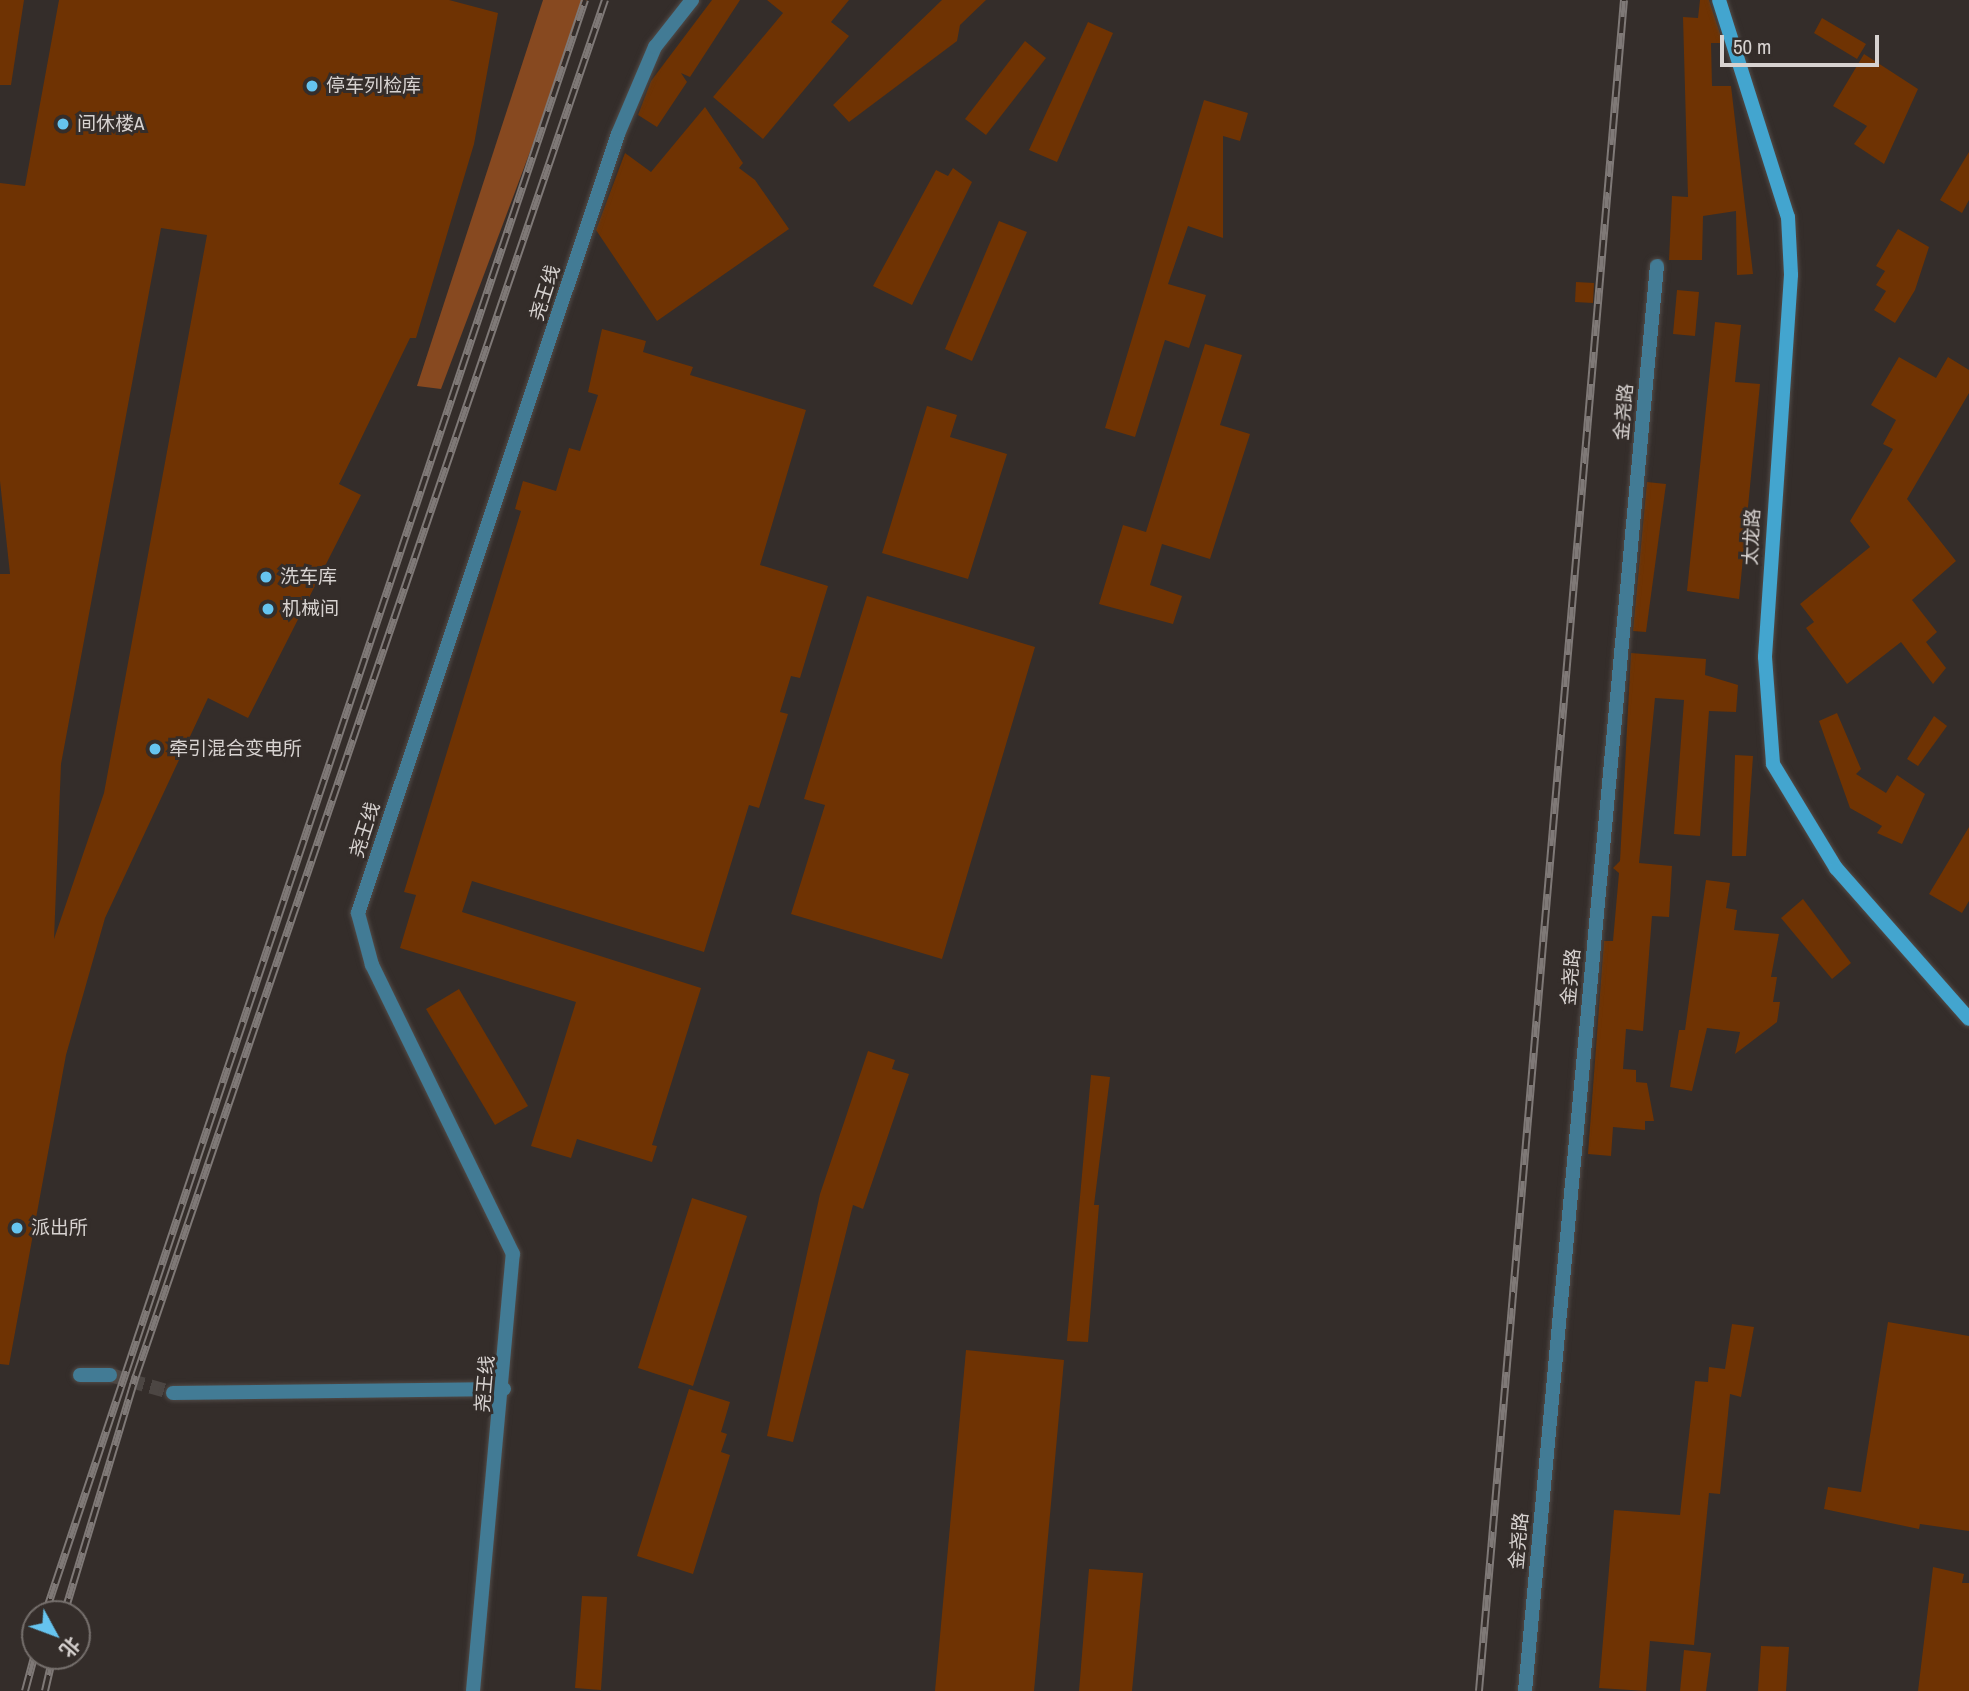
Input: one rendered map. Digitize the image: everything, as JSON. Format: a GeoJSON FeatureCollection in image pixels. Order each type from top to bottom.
{"type":"FeatureCollection","features":[{"type":"Feature","properties":{"kind":"street","name":"尧王线"},"geometry":{"type":"LineString","coordinates":[[473,1691],[504,1389],[513,1254],[372,965],[358,913],[618,134],[655,47],[692,0]]}},
{"type":"Feature","properties":{"kind":"street","name":"太龙路"},"geometry":{"type":"LineString","coordinates":[[1719,0],[1788,217],[1791,275],[1765,657],[1773,764],[1836,869],[1969,1019]]}},
{"type":"Feature","properties":{"kind":"street","name":"金尧路"},"geometry":{"type":"LineString","coordinates":[[1525,1691],[1657,266]]}},
{"type":"Feature","properties":{"kind":"street"},"geometry":{"type":"LineString","coordinates":[[80,1375],[110,1375]]}},
{"type":"Feature","properties":{"kind":"street"},"geometry":{"type":"LineString","coordinates":[[173,1393],[504,1389]]}},
{"type":"Feature","properties":{"kind":"shaded area"},"geometry":{"type":"Polygon","coordinates":[[[543,0],[587,0],[441,389],[417,386],[543,0]]]}},
{"type":"Feature","properties":{"kind":"building"},"geometry":{"type":"Polygon","coordinates":[[[0,0],[24,0],[11,85],[0,85],[0,0]]]}},
{"type":"Feature","properties":{"kind":"building"},"geometry":{"type":"Polygon","coordinates":[[[59,0],[449,0],[498,13],[474,144],[416,338],[410,338],[339,484],[361,495],[248,718],[208,698],[105,918],[66,1055],[9,1365],[0,1364],[0,574],[10,574],[0,481],[0,183],[25,186],[59,0]],[[161,228],[61,764],[54,939],[104,793],[207,235],[161,228]]]}},
{"type":"Feature","properties":{"kind":"building"},"geometry":{"type":"Polygon","coordinates":[[[712,0],[740,0],[690,77],[681,73],[687,82],[657,127],[638,115],[651,81],[712,0]]]}},
{"type":"Feature","properties":{"kind":"building"},"geometry":{"type":"Polygon","coordinates":[[[767,0],[849,0],[831,22],[849,36],[763,139],[713,97],[783,13],[767,0]]]}},
{"type":"Feature","properties":{"kind":"building"},"geometry":{"type":"Polygon","coordinates":[[[942,0],[986,0],[960,25],[957,41],[849,122],[833,105],[942,0]]]}},
{"type":"Feature","properties":{"kind":"building"},"geometry":{"type":"Polygon","coordinates":[[[1700,0],[1709,0],[1723,43],[1711,43],[1712,86],[1731,86],[1753,274],[1737,275],[1736,211],[1703,216],[1702,260],[1669,260],[1672,196],[1688,197],[1683,17],[1698,18],[1700,0]]]}},
{"type":"Feature","properties":{"kind":"building"},"geometry":{"type":"Polygon","coordinates":[[[1822,18],[1866,44],[1857,59],[1814,33],[1822,18]]]}},
{"type":"Feature","properties":{"kind":"building"},"geometry":{"type":"Polygon","coordinates":[[[1088,22],[1113,33],[1057,162],[1029,150],[1088,22]]]}},
{"type":"Feature","properties":{"kind":"building"},"geometry":{"type":"Polygon","coordinates":[[[1025,41],[1046,58],[986,135],[965,119],[1025,41]]]}},
{"type":"Feature","properties":{"kind":"building"},"geometry":{"type":"Polygon","coordinates":[[[1864,54],[1918,89],[1884,164],[1854,144],[1867,126],[1833,106],[1864,54]]]}},
{"type":"Feature","properties":{"kind":"building"},"geometry":{"type":"Polygon","coordinates":[[[1204,100],[1248,113],[1240,141],[1223,136],[1223,238],[1188,226],[1168,284],[1206,295],[1189,348],[1165,340],[1135,437],[1105,428],[1204,100]]]}},
{"type":"Feature","properties":{"kind":"building"},"geometry":{"type":"Polygon","coordinates":[[[705,107],[743,163],[739,168],[755,180],[789,229],[657,321],[596,230],[625,153],[651,172],[705,107]]]}},
{"type":"Feature","properties":{"kind":"building"},"geometry":{"type":"Polygon","coordinates":[[[1969,152],[1969,200],[1962,213],[1940,200],[1969,152]]]}},
{"type":"Feature","properties":{"kind":"building"},"geometry":{"type":"Polygon","coordinates":[[[953,168],[972,182],[912,305],[873,286],[936,170],[948,176],[953,168]]]}},
{"type":"Feature","properties":{"kind":"building"},"geometry":{"type":"Polygon","coordinates":[[[999,221],[1027,232],[972,361],[945,349],[999,221]]]}},
{"type":"Feature","properties":{"kind":"building"},"geometry":{"type":"Polygon","coordinates":[[[1898,229],[1929,247],[1915,290],[1895,323],[1874,310],[1886,291],[1876,285],[1885,271],[1876,266],[1898,229]]]}},
{"type":"Feature","properties":{"kind":"building"},"geometry":{"type":"Polygon","coordinates":[[[1576,282],[1594,283],[1593,303],[1575,302],[1576,282]]]}},
{"type":"Feature","properties":{"kind":"building"},"geometry":{"type":"Polygon","coordinates":[[[1677,290],[1699,292],[1695,336],[1673,334],[1677,290]]]}},
{"type":"Feature","properties":{"kind":"building"},"geometry":{"type":"Polygon","coordinates":[[[1715,322],[1741,325],[1735,382],[1760,384],[1739,599],[1687,591],[1715,322]]]}},
{"type":"Feature","properties":{"kind":"building"},"geometry":{"type":"Polygon","coordinates":[[[602,329],[646,341],[643,352],[693,367],[690,375],[806,410],[760,565],[828,586],[800,678],[791,676],[780,712],[788,714],[759,808],[749,805],[704,952],[472,881],[462,912],[701,988],[652,1145],[657,1146],[652,1162],[577,1139],[571,1158],[531,1146],[576,1002],[400,948],[416,895],[404,892],[521,511],[515,509],[523,481],[556,491],[569,448],[580,451],[598,395],[588,392],[602,329]]]}},
{"type":"Feature","properties":{"kind":"building"},"geometry":{"type":"Polygon","coordinates":[[[1205,344],[1242,355],[1220,425],[1250,434],[1210,559],[1162,544],[1150,585],[1182,596],[1173,624],[1099,604],[1123,525],[1146,532],[1205,344]]]}},
{"type":"Feature","properties":{"kind":"building"},"geometry":{"type":"Polygon","coordinates":[[[1899,357],[1936,378],[1948,357],[1969,370],[1969,393],[1907,499],[1956,561],[1912,600],[1937,632],[1926,642],[1946,668],[1933,684],[1901,642],[1847,684],[1806,628],[1814,622],[1800,604],[1870,547],[1850,521],[1893,449],[1883,444],[1896,420],[1871,405],[1899,357]]]}},
{"type":"Feature","properties":{"kind":"building"},"geometry":{"type":"Polygon","coordinates":[[[927,406],[957,415],[950,437],[1007,454],[968,579],[882,553],[927,406]]]}},
{"type":"Feature","properties":{"kind":"building"},"geometry":{"type":"Polygon","coordinates":[[[1647,482],[1666,484],[1646,632],[1633,631],[1647,482]]]}},
{"type":"Feature","properties":{"kind":"building"},"geometry":{"type":"Polygon","coordinates":[[[867,596],[1035,647],[942,959],[791,914],[825,805],[804,799],[867,596]]]}},
{"type":"Feature","properties":{"kind":"building"},"geometry":{"type":"Polygon","coordinates":[[[1631,653],[1706,659],[1705,675],[1738,685],[1736,712],[1709,711],[1700,836],[1674,834],[1684,700],[1655,698],[1639,863],[1672,866],[1669,917],[1652,916],[1643,1031],[1626,1029],[1623,1069],[1636,1070],[1636,1082],[1647,1083],[1654,1121],[1645,1121],[1645,1130],[1613,1127],[1611,1156],[1588,1154],[1604,941],[1613,941],[1619,873],[1613,868],[1620,861],[1631,653]]]}},
{"type":"Feature","properties":{"kind":"building"},"geometry":{"type":"Polygon","coordinates":[[[1837,713],[1861,769],[1856,774],[1886,793],[1897,775],[1925,794],[1902,844],[1877,833],[1882,826],[1850,808],[1819,721],[1837,713]]]}},
{"type":"Feature","properties":{"kind":"building"},"geometry":{"type":"Polygon","coordinates":[[[1934,716],[1947,726],[1918,766],[1907,759],[1934,716]]]}},
{"type":"Feature","properties":{"kind":"building"},"geometry":{"type":"Polygon","coordinates":[[[1735,755],[1753,756],[1746,856],[1732,856],[1735,755]]]}},
{"type":"Feature","properties":{"kind":"building"},"geometry":{"type":"Polygon","coordinates":[[[1969,827],[1969,901],[1962,913],[1929,894],[1969,827]]]}},
{"type":"Feature","properties":{"kind":"building"},"geometry":{"type":"Polygon","coordinates":[[[1706,880],[1730,883],[1726,908],[1737,910],[1734,930],[1779,934],[1771,977],[1777,977],[1773,1002],[1780,1002],[1777,1022],[1735,1054],[1740,1032],[1707,1028],[1692,1091],[1670,1087],[1679,1030],[1685,1030],[1706,880]]]}},
{"type":"Feature","properties":{"kind":"building"},"geometry":{"type":"Polygon","coordinates":[[[1803,899],[1851,963],[1832,979],[1781,918],[1803,899]]]}},
{"type":"Feature","properties":{"kind":"building"},"geometry":{"type":"Polygon","coordinates":[[[459,989],[528,1106],[495,1125],[426,1009],[459,989]]]}},
{"type":"Feature","properties":{"kind":"building"},"geometry":{"type":"Polygon","coordinates":[[[868,1051],[895,1060],[892,1069],[909,1074],[863,1209],[853,1205],[793,1442],[767,1436],[820,1194],[868,1051]]]}},
{"type":"Feature","properties":{"kind":"building"},"geometry":{"type":"Polygon","coordinates":[[[1091,1075],[1110,1077],[1094,1205],[1099,1205],[1088,1342],[1067,1341],[1091,1075]]]}},
{"type":"Feature","properties":{"kind":"building"},"geometry":{"type":"Polygon","coordinates":[[[692,1198],[747,1216],[693,1386],[638,1368],[692,1198]]]}},
{"type":"Feature","properties":{"kind":"building"},"geometry":{"type":"Polygon","coordinates":[[[1888,1322],[1969,1336],[1969,1531],[1920,1524],[1919,1529],[1824,1509],[1828,1487],[1861,1492],[1888,1322]]]}},
{"type":"Feature","properties":{"kind":"building"},"geometry":{"type":"Polygon","coordinates":[[[1732,1324],[1754,1327],[1741,1397],[1730,1394],[1720,1494],[1709,1493],[1694,1645],[1650,1641],[1646,1691],[1599,1688],[1614,1510],[1680,1515],[1695,1381],[1708,1382],[1709,1367],[1725,1369],[1732,1324]]]}},
{"type":"Feature","properties":{"kind":"building"},"geometry":{"type":"Polygon","coordinates":[[[966,1350],[1064,1360],[1034,1691],[935,1691],[966,1350]]]}},
{"type":"Feature","properties":{"kind":"building"},"geometry":{"type":"Polygon","coordinates":[[[689,1389],[730,1402],[721,1432],[727,1434],[721,1452],[730,1455],[693,1574],[637,1556],[689,1389]]]}},
{"type":"Feature","properties":{"kind":"building"},"geometry":{"type":"Polygon","coordinates":[[[1933,1567],[1964,1574],[1962,1583],[1969,1583],[1969,1691],[1918,1691],[1933,1567]]]}},
{"type":"Feature","properties":{"kind":"building"},"geometry":{"type":"Polygon","coordinates":[[[1089,1569],[1143,1573],[1132,1691],[1079,1691],[1089,1569]]]}},
{"type":"Feature","properties":{"kind":"building"},"geometry":{"type":"Polygon","coordinates":[[[582,1596],[607,1597],[601,1690],[575,1688],[582,1596]]]}},
{"type":"Feature","properties":{"kind":"building"},"geometry":{"type":"Polygon","coordinates":[[[1761,1646],[1789,1647],[1786,1691],[1758,1691],[1761,1646]]]}},
{"type":"Feature","properties":{"kind":"building"},"geometry":{"type":"Polygon","coordinates":[[[1684,1650],[1711,1653],[1706,1691],[1680,1691],[1684,1650]]]}},
{"type":"Feature","properties":{"kind":"tunnel"},"geometry":{"type":"LineString","coordinates":[[110,1375],[173,1393]]}},
{"type":"Feature","properties":{"kind":"railway"},"geometry":{"type":"LineString","coordinates":[[50,1600],[585,0]]}},
{"type":"Feature","properties":{"kind":"railway"},"geometry":{"type":"LineString","coordinates":[[68,1600],[136,1376],[605,0]]}},
{"type":"Feature","properties":{"kind":"railway"},"geometry":{"type":"LineString","coordinates":[[1479,1691],[1624,0]]}},
{"type":"Feature","properties":{"kind":"railway"},"geometry":{"type":"LineString","coordinates":[[25,1691],[31,1670]]}},
{"type":"Feature","properties":{"kind":"railway"},"geometry":{"type":"LineString","coordinates":[[45,1691],[50,1670]]}},
{"type":"Feature","properties":{"kind":"place","name":"停车列检库"},"geometry":{"type":"Point","coordinates":[312,86]}},
{"type":"Feature","properties":{"kind":"place","name":"间休楼A"},"geometry":{"type":"Point","coordinates":[63,124]}},
{"type":"Feature","properties":{"kind":"place","name":"洗车库"},"geometry":{"type":"Point","coordinates":[266,577]}},
{"type":"Feature","properties":{"kind":"place","name":"机械间"},"geometry":{"type":"Point","coordinates":[268,609]}},
{"type":"Feature","properties":{"kind":"place","name":"牵引混合变电所"},"geometry":{"type":"Point","coordinates":[155,749]}},
{"type":"Feature","properties":{"kind":"place","name":"派出所"},"geometry":{"type":"Point","coordinates":[17,1228]}}]}
